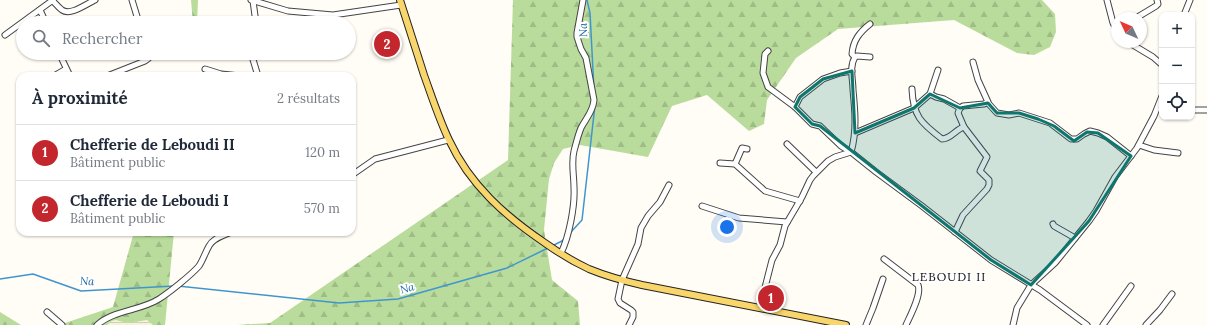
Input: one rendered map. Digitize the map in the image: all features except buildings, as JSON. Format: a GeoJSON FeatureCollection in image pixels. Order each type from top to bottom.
{"type":"FeatureCollection","features":[{"type":"Feature","properties":{"kind":"main road"},"geometry":{"type":"LineString","coordinates":[[400,2],[448,140],[461,162],[485,194],[526,229],[560,253],[590,269],[622,280],[846,325]]}},
{"type":"Feature","properties":{"kind":"street"},"geometry":{"type":"LineString","coordinates":[[32,16],[52,0],[62,10],[71,12],[95,0]]}},
{"type":"Feature","properties":{"kind":"street"},"geometry":{"type":"LineString","coordinates":[[132,0],[137,16]]}},
{"type":"Feature","properties":{"kind":"street"},"geometry":{"type":"LineString","coordinates":[[255,16],[252,0],[288,11],[334,15],[400,2]]}},
{"type":"Feature","properties":{"kind":"street"},"geometry":{"type":"LineString","coordinates":[[560,253],[565,245],[573,201],[574,152],[581,129],[591,113],[593,104],[593,93],[586,58],[580,49],[577,38],[583,0]]}},
{"type":"Feature","properties":{"kind":"street"},"geometry":{"type":"LineString","coordinates":[[1107,0],[1111,15]]}},
{"type":"Feature","properties":{"kind":"street"},"geometry":{"type":"LineString","coordinates":[[1146,12],[1156,6],[1158,2],[1157,0]]}},
{"type":"Feature","properties":{"kind":"street"},"geometry":{"type":"LineString","coordinates":[[1185,12],[1190,0]]}},
{"type":"Feature","properties":{"kind":"street"},"geometry":{"type":"LineString","coordinates":[[40,10],[43,16]]}},
{"type":"Feature","properties":{"kind":"street"},"geometry":{"type":"LineString","coordinates":[[855,57],[852,54],[852,46],[860,32],[870,24]]}},
{"type":"Feature","properties":{"kind":"street"},"geometry":{"type":"LineString","coordinates":[[5,35],[16,27]]}},
{"type":"Feature","properties":{"kind":"street"},"geometry":{"type":"LineString","coordinates":[[1138,48],[1159,62]]}},
{"type":"Feature","properties":{"kind":"street"},"geometry":{"type":"LineString","coordinates":[[768,51],[765,54],[763,73],[768,87],[795,107],[812,124],[820,126],[841,146],[851,152],[991,260],[1045,294],[1087,325]]}},
{"type":"Feature","properties":{"kind":"street"},"geometry":{"type":"LineString","coordinates":[[855,57],[870,57]]}},
{"type":"Feature","properties":{"kind":"street"},"geometry":{"type":"LineString","coordinates":[[851,152],[855,134],[852,71],[855,57]]}},
{"type":"Feature","properties":{"kind":"street"},"geometry":{"type":"LineString","coordinates":[[62,60],[68,72]]}},
{"type":"Feature","properties":{"kind":"street"},"geometry":{"type":"LineString","coordinates":[[119,72],[145,60]]}},
{"type":"Feature","properties":{"kind":"street"},"geometry":{"type":"LineString","coordinates":[[253,60],[257,72]]}},
{"type":"Feature","properties":{"kind":"street"},"geometry":{"type":"LineString","coordinates":[[973,62],[976,75],[989,102],[988,103],[997,114],[1008,115],[1019,113],[1050,123],[1072,139],[1077,139],[1090,131],[1098,133],[1107,137],[1131,156]]}},
{"type":"Feature","properties":{"kind":"street"},"geometry":{"type":"LineString","coordinates":[[61,72],[66,69]]}},
{"type":"Feature","properties":{"kind":"street"},"geometry":{"type":"LineString","coordinates":[[205,69],[215,72]]}},
{"type":"Feature","properties":{"kind":"street"},"geometry":{"type":"LineString","coordinates":[[855,134],[914,108],[930,94],[938,70]]}},
{"type":"Feature","properties":{"kind":"street"},"geometry":{"type":"LineString","coordinates":[[795,107],[800,97],[823,80],[840,72],[852,71]]}},
{"type":"Feature","properties":{"kind":"street"},"geometry":{"type":"LineString","coordinates":[[912,89],[912,101],[919,118],[942,139],[947,138],[957,130],[964,127]]}},
{"type":"Feature","properties":{"kind":"street"},"geometry":{"type":"LineString","coordinates":[[930,94],[944,99],[960,108]]}},
{"type":"Feature","properties":{"kind":"street"},"geometry":{"type":"LineString","coordinates":[[955,232],[964,215],[989,185],[988,180],[980,171],[987,157],[964,127],[958,113],[960,108],[963,106],[988,103]]}},
{"type":"Feature","properties":{"kind":"street"},"geometry":{"type":"LineString","coordinates":[[1013,325],[1016,308],[1031,285],[1055,263],[1096,211],[1119,170],[1139,145],[1159,104]]}},
{"type":"Feature","properties":{"kind":"street"},"geometry":{"type":"LineString","coordinates":[[1195,110],[1207,110]]}},
{"type":"Feature","properties":{"kind":"street"},"geometry":{"type":"LineString","coordinates":[[356,172],[375,159],[448,140]]}},
{"type":"Feature","properties":{"kind":"street"},"geometry":{"type":"LineString","coordinates":[[787,144],[816,172]]}},
{"type":"Feature","properties":{"kind":"street"},"geometry":{"type":"LineString","coordinates":[[1139,145],[1154,150],[1178,153]]}},
{"type":"Feature","properties":{"kind":"street"},"geometry":{"type":"LineString","coordinates":[[735,164],[742,148],[747,149]]}},
{"type":"Feature","properties":{"kind":"street"},"geometry":{"type":"LineString","coordinates":[[760,308],[772,260],[780,245],[787,222],[800,201],[810,180],[816,172],[831,159],[851,152]]}},
{"type":"Feature","properties":{"kind":"street"},"geometry":{"type":"LineString","coordinates":[[720,163],[735,164],[765,191],[800,201]]}},
{"type":"Feature","properties":{"kind":"street"},"geometry":{"type":"LineString","coordinates":[[629,325],[633,317],[633,312],[620,303],[618,299],[622,280],[638,244],[641,228],[648,216],[660,202],[669,185]]}},
{"type":"Feature","properties":{"kind":"street"},"geometry":{"type":"LineString","coordinates":[[702,206],[739,218],[787,222]]}},
{"type":"Feature","properties":{"kind":"street"},"geometry":{"type":"LineString","coordinates":[[1053,224],[1075,238]]}},
{"type":"Feature","properties":{"kind":"street"},"geometry":{"type":"LineString","coordinates":[[97,325],[103,320],[114,315],[159,299],[190,274],[198,266],[209,245],[214,240],[222,236]]}},
{"type":"Feature","properties":{"kind":"street"},"geometry":{"type":"LineString","coordinates":[[884,258],[918,285],[920,290],[906,325]]}},
{"type":"Feature","properties":{"kind":"street"},"geometry":{"type":"LineString","coordinates":[[866,325],[874,308],[883,279]]}},
{"type":"Feature","properties":{"kind":"street"},"geometry":{"type":"LineString","coordinates":[[1103,325],[1131,286]]}},
{"type":"Feature","properties":{"kind":"street"},"geometry":{"type":"LineString","coordinates":[[1146,325],[1172,294]]}},
{"type":"Feature","properties":{"kind":"street"},"geometry":{"type":"LineString","coordinates":[[47,312],[62,325]]}},
{"type":"Feature","properties":{"kind":"highlighted area"},"geometry":{"type":"Polygon","coordinates":[[[852,71],[855,133],[914,108],[930,94],[960,108],[988,103],[997,113],[1019,113],[1038,119],[1054,126],[1074,141],[1087,132],[1098,133],[1131,156],[1089,221],[1031,285],[991,260],[820,126],[812,124],[795,107],[800,97],[823,79],[852,71]]]}},
{"type":"Feature","properties":{"kind":"shaded area"},"geometry":{"type":"Polygon","coordinates":[[[116,320],[120,322],[138,322],[147,320],[153,325],[107,325],[116,320]]]}},
{"type":"Feature","properties":{"kind":"green space"},"geometry":{"type":"Polygon","coordinates":[[[191,0],[198,0],[197,16],[192,16],[191,0]]]}},
{"type":"Feature","properties":{"kind":"green space"},"geometry":{"type":"Polygon","coordinates":[[[513,0],[1042,0],[1055,14],[1056,32],[1050,47],[1034,55],[1017,53],[954,20],[838,29],[796,58],[767,100],[764,124],[749,131],[707,95],[672,106],[648,157],[580,145],[563,149],[554,163],[549,179],[544,230],[552,280],[578,301],[580,325],[237,325],[270,323],[508,160],[513,0]]]}},
{"type":"Feature","properties":{"kind":"green space"},"geometry":{"type":"Polygon","coordinates":[[[133,236],[174,236],[165,325],[153,325],[147,320],[127,322],[116,320],[107,325],[59,325],[113,307],[133,236]]]}},
{"type":"Feature","properties":{"kind":"green space"},"geometry":{"type":"Polygon","coordinates":[[[0,312],[21,325],[0,325],[0,312]]]}},
{"type":"Feature","properties":{"kind":"waterway","name":"Na"},"geometry":{"type":"LineString","coordinates":[[587,0],[590,13],[594,90]]}},
{"type":"Feature","properties":{"kind":"waterway","name":"Na"},"geometry":{"type":"LineString","coordinates":[[571,232],[582,220],[595,105]]}},
{"type":"Feature","properties":{"kind":"waterway","name":"Na"},"geometry":{"type":"LineString","coordinates":[[552,246],[564,239]]}},
{"type":"Feature","properties":{"kind":"waterway","name":"Na"},"geometry":{"type":"LineString","coordinates":[[178,286],[339,303],[398,299],[507,268],[548,248]]}},
{"type":"Feature","properties":{"kind":"waterway","name":"Na"},"geometry":{"type":"LineString","coordinates":[[0,279],[33,274],[81,291],[174,286]]}},
{"type":"Feature","properties":{"kind":"place","name":"Chefferie de Leboudi I"},"geometry":{"type":"Point","coordinates":[387,44]}},
{"type":"Feature","properties":{"kind":"place","name":"Chefferie de Leboudi II"},"geometry":{"type":"Point","coordinates":[771,298]}},
{"type":"Feature","properties":{"kind":"district","name":"LEBOUDI II"},"geometry":{"type":"Point","coordinates":[949,276]}}]}
